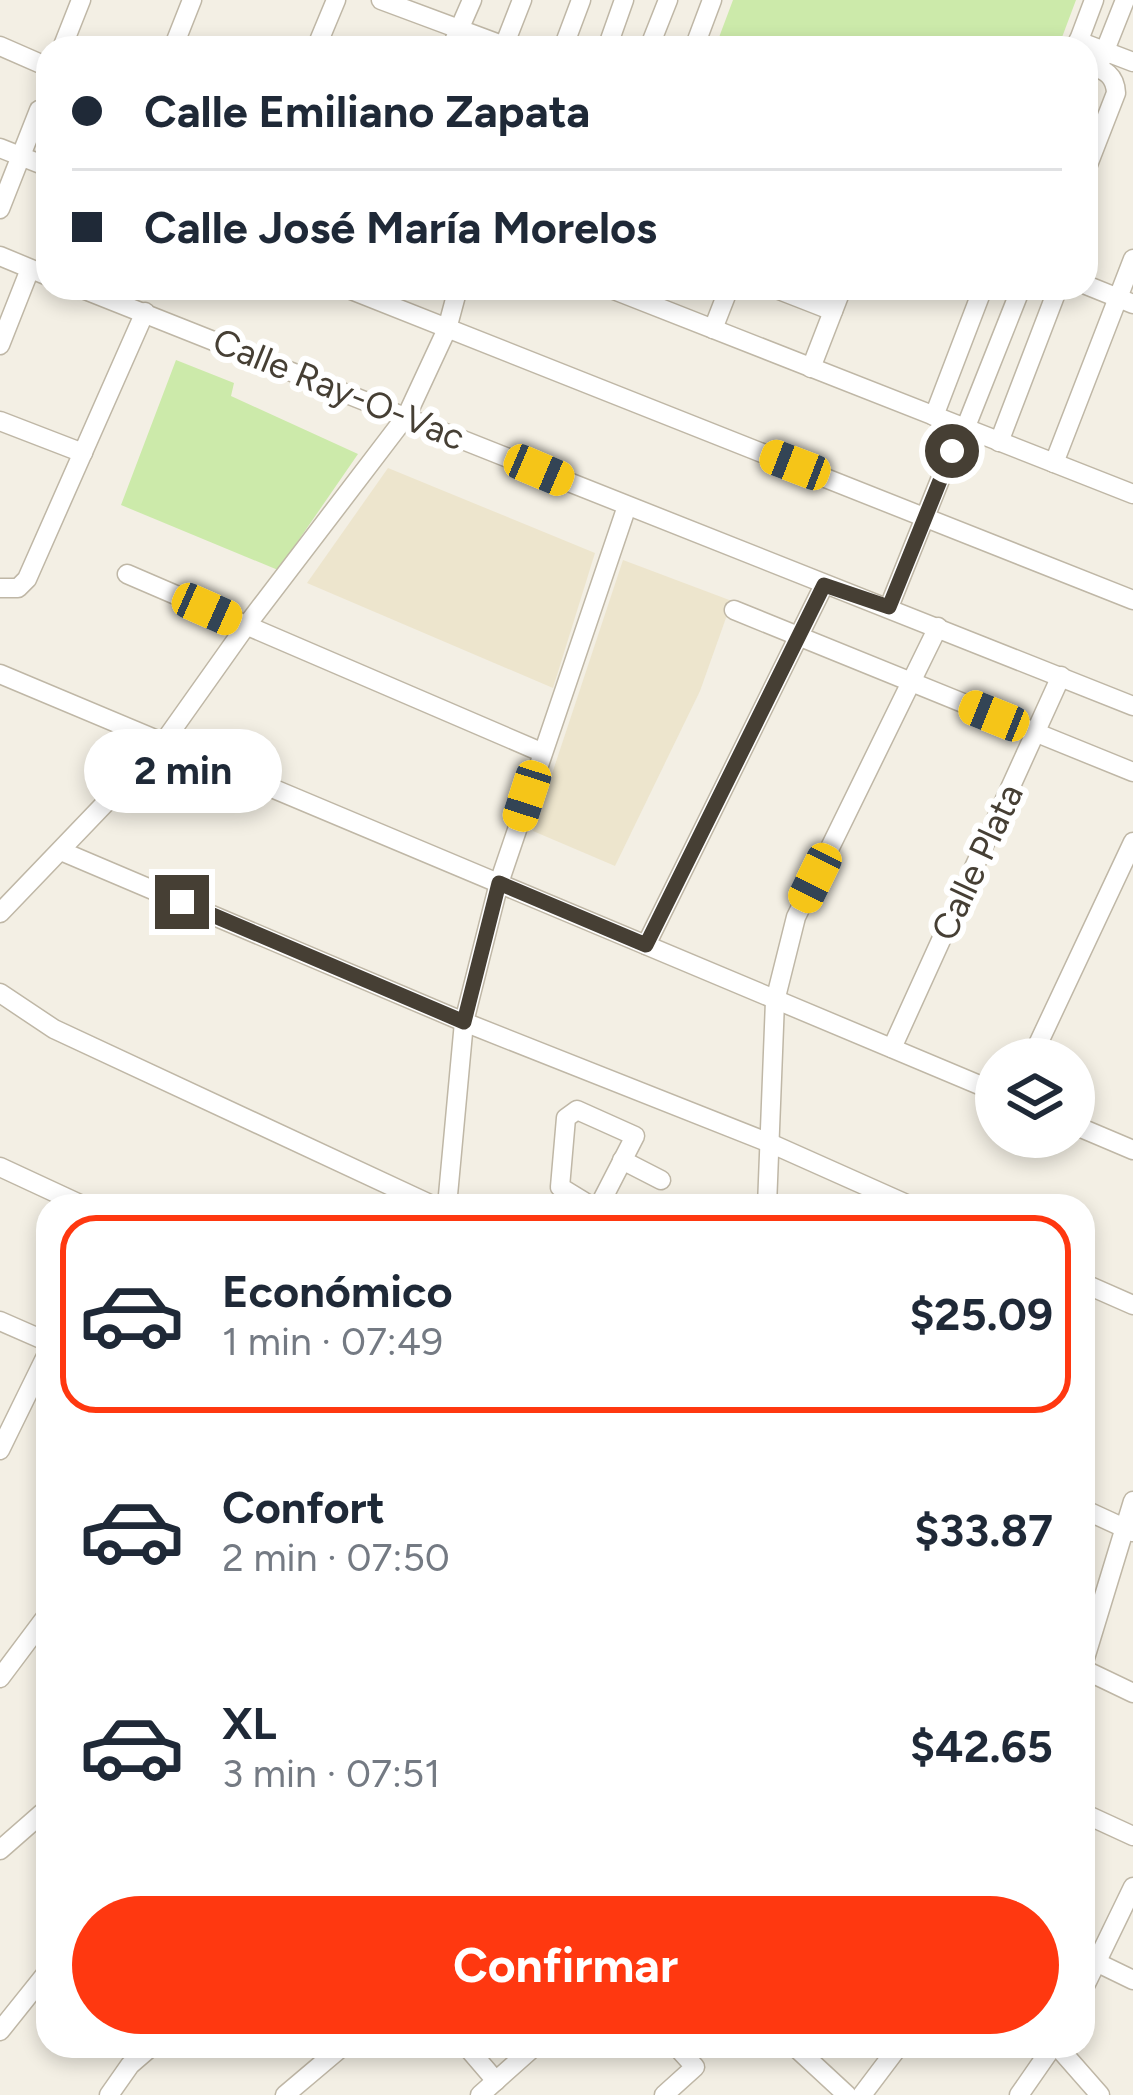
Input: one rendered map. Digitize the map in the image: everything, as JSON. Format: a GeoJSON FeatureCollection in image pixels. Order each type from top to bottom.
{"type":"FeatureCollection","features":[{"type":"Feature","properties":{"kind":"street"},"geometry":{"type":"LineString","coordinates":[[67,36],[81,0]]}},
{"type":"Feature","properties":{"kind":"street"},"geometry":{"type":"LineString","coordinates":[[178,36],[192,0]]}},
{"type":"Feature","properties":{"kind":"street"},"geometry":{"type":"LineString","coordinates":[[321,36],[336,0]]}},
{"type":"Feature","properties":{"kind":"street"},"geometry":{"type":"LineString","coordinates":[[381,0],[449,36]]}},
{"type":"Feature","properties":{"kind":"street"},"geometry":{"type":"LineString","coordinates":[[456,36],[472,0]]}},
{"type":"Feature","properties":{"kind":"street"},"geometry":{"type":"LineString","coordinates":[[511,36],[522,0]]}},
{"type":"Feature","properties":{"kind":"street"},"geometry":{"type":"LineString","coordinates":[[568,36],[581,0]]}},
{"type":"Feature","properties":{"kind":"street"},"geometry":{"type":"LineString","coordinates":[[611,36],[624,0]]}},
{"type":"Feature","properties":{"kind":"street"},"geometry":{"type":"LineString","coordinates":[[654,36],[668,0]]}},
{"type":"Feature","properties":{"kind":"street"},"geometry":{"type":"LineString","coordinates":[[698,36],[712,0]]}},
{"type":"Feature","properties":{"kind":"street"},"geometry":{"type":"LineString","coordinates":[[1080,36],[1094,0]]}},
{"type":"Feature","properties":{"kind":"street"},"geometry":{"type":"LineString","coordinates":[[1098,57],[1125,0]]}},
{"type":"Feature","properties":{"kind":"street"},"geometry":{"type":"LineString","coordinates":[[0,46],[36,62]]}},
{"type":"Feature","properties":{"kind":"street"},"geometry":{"type":"LineString","coordinates":[[1098,61],[1133,62]]}},
{"type":"Feature","properties":{"kind":"street"},"geometry":{"type":"LineString","coordinates":[[1098,63],[1115,82],[1116,93],[1098,139]]}},
{"type":"Feature","properties":{"kind":"street"},"geometry":{"type":"LineString","coordinates":[[0,208],[36,118]]}},
{"type":"Feature","properties":{"kind":"street"},"geometry":{"type":"LineString","coordinates":[[0,148],[36,162]]}},
{"type":"Feature","properties":{"kind":"street"},"geometry":{"type":"LineString","coordinates":[[0,256],[36,272]]}},
{"type":"Feature","properties":{"kind":"street"},"geometry":{"type":"LineString","coordinates":[[1054,463],[1125,301],[1133,259]]}},
{"type":"Feature","properties":{"kind":"street"},"geometry":{"type":"LineString","coordinates":[[0,345],[36,279]]}},
{"type":"Feature","properties":{"kind":"street","name":"Calle Ray-O-Vac"},"geometry":{"type":"LineString","coordinates":[[112,300],[1133,706]]}},
{"type":"Feature","properties":{"kind":"street"},"geometry":{"type":"LineString","coordinates":[[376,300],[1133,601]]}},
{"type":"Feature","properties":{"kind":"street"},"geometry":{"type":"LineString","coordinates":[[0,913],[163,743],[407,416],[447,329],[455,300]]}},
{"type":"Feature","properties":{"kind":"street"},"geometry":{"type":"LineString","coordinates":[[640,300],[1133,494]]}},
{"type":"Feature","properties":{"kind":"street"},"geometry":{"type":"LineString","coordinates":[[661,308],[664,300]]}},
{"type":"Feature","properties":{"kind":"street"},"geometry":{"type":"LineString","coordinates":[[713,329],[724,300]]}},
{"type":"Feature","properties":{"kind":"street"},"geometry":{"type":"LineString","coordinates":[[805,300],[833,311]]}},
{"type":"Feature","properties":{"kind":"street"},"geometry":{"type":"LineString","coordinates":[[812,368],[837,300]]}},
{"type":"Feature","properties":{"kind":"street"},"geometry":{"type":"LineString","coordinates":[[934,416],[978,300]]}},
{"type":"Feature","properties":{"kind":"street"},"geometry":{"type":"LineString","coordinates":[[964,429],[1016,300]]}},
{"type":"Feature","properties":{"kind":"street"},"geometry":{"type":"LineString","coordinates":[[1000,442],[1053,300]]}},
{"type":"Feature","properties":{"kind":"street"},"geometry":{"type":"LineString","coordinates":[[0,588],[18,588],[27,579],[145,312]]}},
{"type":"Feature","properties":{"kind":"street"},"geometry":{"type":"LineString","coordinates":[[0,422],[83,453]]}},
{"type":"Feature","properties":{"kind":"street"},"geometry":{"type":"LineString","coordinates":[[889,607],[952,451]]}},
{"type":"Feature","properties":{"kind":"street"},"geometry":{"type":"LineString","coordinates":[[448,1194],[464,1022],[499,883],[627,506]]}},
{"type":"Feature","properties":{"kind":"street"},"geometry":{"type":"LineString","coordinates":[[127,574],[541,752]]}},
{"type":"Feature","properties":{"kind":"street"},"geometry":{"type":"LineString","coordinates":[[646,945],[824,585]]}},
{"type":"Feature","properties":{"kind":"street"},"geometry":{"type":"LineString","coordinates":[[734,610],[1133,772]]}},
{"type":"Feature","properties":{"kind":"street"},"geometry":{"type":"LineString","coordinates":[[768,1194],[776,1001],[796,917],[938,627]]}},
{"type":"Feature","properties":{"kind":"street"},"geometry":{"type":"LineString","coordinates":[[0,674],[975,1083]]}},
{"type":"Feature","properties":{"kind":"street","name":"Calle Plata"},"geometry":{"type":"LineString","coordinates":[[892,1048],[1061,676]]}},
{"type":"Feature","properties":{"kind":"street"},"geometry":{"type":"LineString","coordinates":[[1041,1038],[1133,842]]}},
{"type":"Feature","properties":{"kind":"street"},"geometry":{"type":"LineString","coordinates":[[61,851],[883,1194]]}},
{"type":"Feature","properties":{"kind":"street"},"geometry":{"type":"LineString","coordinates":[[0,994],[54,1029],[408,1194]]}},
{"type":"Feature","properties":{"kind":"street"},"geometry":{"type":"LineString","coordinates":[[574,1194],[560,1186],[566,1118],[578,1110],[635,1136],[602,1194]]}},
{"type":"Feature","properties":{"kind":"street"},"geometry":{"type":"LineString","coordinates":[[1095,1133],[1132,1147]]}},
{"type":"Feature","properties":{"kind":"street"},"geometry":{"type":"LineString","coordinates":[[622,1160],[661,1180]]}},
{"type":"Feature","properties":{"kind":"street"},"geometry":{"type":"LineString","coordinates":[[0,1167],[58,1194]]}},
{"type":"Feature","properties":{"kind":"street"},"geometry":{"type":"LineString","coordinates":[[1095,1288],[1133,1305]]}},
{"type":"Feature","properties":{"kind":"street"},"geometry":{"type":"LineString","coordinates":[[0,1321],[36,1337]]}},
{"type":"Feature","properties":{"kind":"street"},"geometry":{"type":"LineString","coordinates":[[0,1450],[36,1376]]}},
{"type":"Feature","properties":{"kind":"street"},"geometry":{"type":"LineString","coordinates":[[1095,1632],[1130,1530],[1133,1501]]}},
{"type":"Feature","properties":{"kind":"street"},"geometry":{"type":"LineString","coordinates":[[1095,1514],[1130,1530]]}},
{"type":"Feature","properties":{"kind":"street"},"geometry":{"type":"LineString","coordinates":[[0,1678],[36,1635]]}},
{"type":"Feature","properties":{"kind":"street"},"geometry":{"type":"LineString","coordinates":[[1095,1673],[1133,1693]]}},
{"type":"Feature","properties":{"kind":"street"},"geometry":{"type":"LineString","coordinates":[[0,1850],[36,1818]]}},
{"type":"Feature","properties":{"kind":"street"},"geometry":{"type":"LineString","coordinates":[[1095,1819],[1133,1836]]}},
{"type":"Feature","properties":{"kind":"street"},"geometry":{"type":"LineString","coordinates":[[1095,1968],[1133,1887]]}},
{"type":"Feature","properties":{"kind":"street"},"geometry":{"type":"LineString","coordinates":[[1098,1963],[1133,1980]]}},
{"type":"Feature","properties":{"kind":"street"},"geometry":{"type":"LineString","coordinates":[[0,2031],[36,1986]]}},
{"type":"Feature","properties":{"kind":"street"},"geometry":{"type":"LineString","coordinates":[[109,2095],[138,2058]]}},
{"type":"Feature","properties":{"kind":"street"},"geometry":{"type":"LineString","coordinates":[[285,2095],[329,2058]]}},
{"type":"Feature","properties":{"kind":"street"},"geometry":{"type":"LineString","coordinates":[[477,2058],[496,2080]]}},
{"type":"Feature","properties":{"kind":"street"},"geometry":{"type":"LineString","coordinates":[[480,2095],[521,2058]]}},
{"type":"Feature","properties":{"kind":"street"},"geometry":{"type":"LineString","coordinates":[[664,2095],[695,2067],[687,2058]]}},
{"type":"Feature","properties":{"kind":"street"},"geometry":{"type":"LineString","coordinates":[[807,2058],[848,2095]]}},
{"type":"Feature","properties":{"kind":"street"},"geometry":{"type":"LineString","coordinates":[[862,2095],[889,2058]]}},
{"type":"Feature","properties":{"kind":"street"},"geometry":{"type":"LineString","coordinates":[[1019,2095],[1046,2058]]}},
{"type":"Feature","properties":{"kind":"street"},"geometry":{"type":"LineString","coordinates":[[1066,2058],[1100,2095]]}},
{"type":"Feature","properties":{"kind":"shaded area"},"geometry":{"type":"Polygon","coordinates":[[[388,468],[595,553],[553,688],[307,583],[388,468]]]}},
{"type":"Feature","properties":{"kind":"shaded area"},"geometry":{"type":"Polygon","coordinates":[[[623,560],[732,601],[700,691],[615,866],[533,831],[623,560]]]}},
{"type":"Feature","properties":{"kind":"green space"},"geometry":{"type":"Polygon","coordinates":[[[733,0],[1076,0],[1062,36],[720,36],[733,0]]]}},
{"type":"Feature","properties":{"kind":"green space"},"geometry":{"type":"Polygon","coordinates":[[[176,360],[234,383],[231,396],[358,454],[278,570],[121,505],[176,360]]]}},
{"type":"Feature","properties":{"kind":"route"},"geometry":{"type":"LineString","coordinates":[[182,902],[464,1022],[499,883],[646,945],[824,585],[889,607],[952,451]]}}]}
